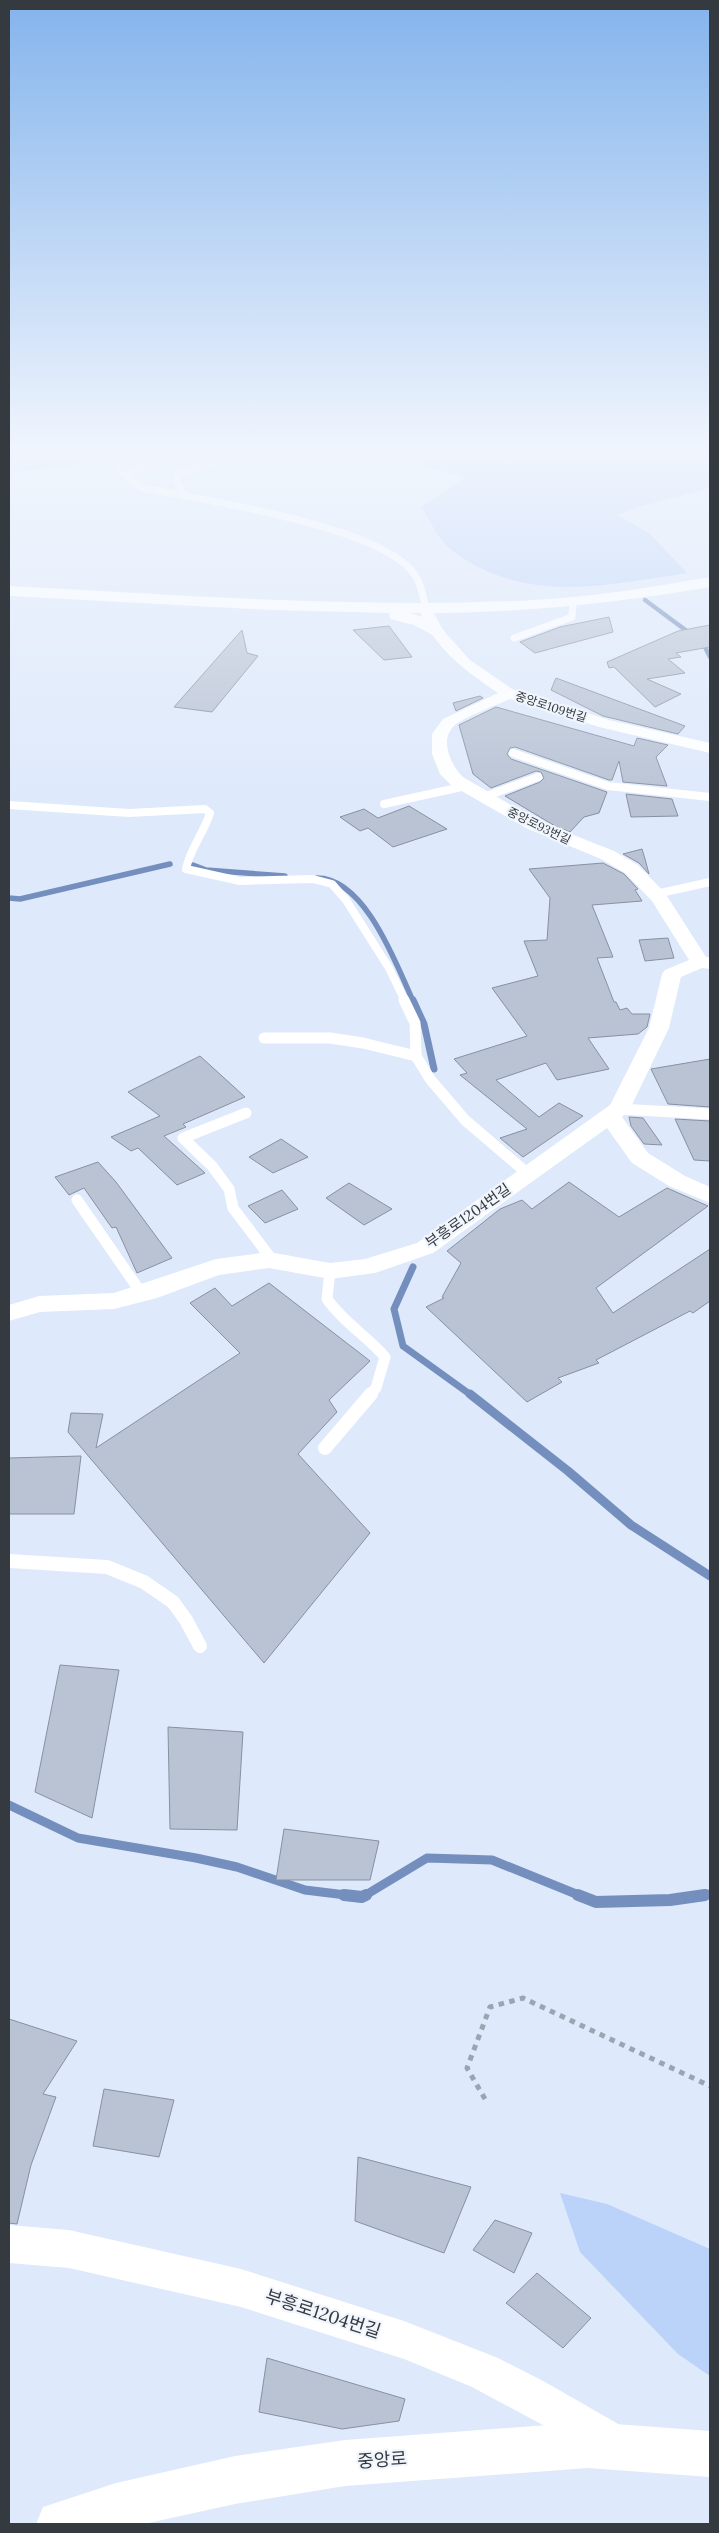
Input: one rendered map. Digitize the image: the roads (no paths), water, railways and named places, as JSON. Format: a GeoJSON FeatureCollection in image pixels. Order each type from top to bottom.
{"type":"FeatureCollection","features":[{"type":"Feature","properties":{"kind":"street"},"geometry":{"type":"LineString","coordinates":[[9,591],[313,607],[426,610],[503,608],[573,603],[710,582]]}},
{"type":"Feature","properties":{"kind":"street"},"geometry":{"type":"LineString","coordinates":[[313,607],[345,612],[391,614],[420,621],[434,629],[446,618],[521,612],[556,604]]}},
{"type":"Feature","properties":{"kind":"street","name":"중앙로109번길"},"geometry":{"type":"LineString","coordinates":[[426,610],[434,629],[465,663],[510,694],[605,724],[710,748]]}},
{"type":"Feature","properties":{"kind":"street","name":"중앙로93번길"},"geometry":{"type":"LineString","coordinates":[[510,694],[449,722],[440,734],[440,754],[446,770],[466,786],[543,830],[622,862],[641,876],[705,962]]}},
{"type":"Feature","properties":{"kind":"street","name":"부흥로1204번길"},"geometry":{"type":"LineString","coordinates":[[9,1312],[39,1304],[114,1301],[142,1294],[216,1268],[273,1261],[330,1271],[367,1266],[425,1248],[614,1112],[659,1028],[672,974],[705,962]]}},
{"type":"Feature","properties":{"kind":"street"},"geometry":{"type":"LineString","coordinates":[[614,1112],[640,1158],[677,1181],[710,1196]]}},
{"type":"Feature","properties":{"kind":"street","name":"부흥로1204번길"},"geometry":{"type":"LineString","coordinates":[[9,2244],[69,2249],[241,2288],[404,2340],[484,2372],[531,2396],[617,2446]]}},
{"type":"Feature","properties":{"kind":"street","name":"중앙로"},"geometry":{"type":"LineString","coordinates":[[76,2522],[235,2480],[345,2463],[588,2445],[710,2454]]}},
{"type":"Feature","properties":{"kind":"lane"},"geometry":{"type":"LineString","coordinates":[[407,566],[420,586],[426,610]]}},
{"type":"Feature","properties":{"kind":"lane"},"geometry":{"type":"LineString","coordinates":[[514,638],[572,617],[573,603]]}},
{"type":"Feature","properties":{"kind":"lane"},"geometry":{"type":"LineString","coordinates":[[513,753],[608,786],[710,797]]}},
{"type":"Feature","properties":{"kind":"lane"},"geometry":{"type":"LineString","coordinates":[[484,797],[538,777]]}},
{"type":"Feature","properties":{"kind":"lane"},"geometry":{"type":"LineString","coordinates":[[384,804],[466,786]]}},
{"type":"Feature","properties":{"kind":"lane"},"geometry":{"type":"LineString","coordinates":[[9,805],[129,813],[205,809],[210,813],[208,825],[187,860],[186,869],[214,877],[240,881],[313,879],[332,884],[346,900],[389,968],[415,1023],[416,1056],[430,1079],[465,1120],[528,1174]]}},
{"type":"Feature","properties":{"kind":"lane"},"geometry":{"type":"LineString","coordinates":[[656,894],[710,882]]}},
{"type":"Feature","properties":{"kind":"lane"},"geometry":{"type":"LineString","coordinates":[[264,1038],[330,1038],[363,1043],[416,1056]]}},
{"type":"Feature","properties":{"kind":"lane"},"geometry":{"type":"LineString","coordinates":[[614,1112],[710,1114]]}},
{"type":"Feature","properties":{"kind":"lane"},"geometry":{"type":"LineString","coordinates":[[246,1113],[182,1138],[212,1166],[229,1189],[233,1208],[273,1261]]}},
{"type":"Feature","properties":{"kind":"lane"},"geometry":{"type":"LineString","coordinates":[[77,1200],[142,1294]]}},
{"type":"Feature","properties":{"kind":"lane"},"geometry":{"type":"LineString","coordinates":[[325,1448],[376,1388],[384,1357],[369,1338],[339,1316],[328,1299],[330,1271]]}},
{"type":"Feature","properties":{"kind":"lane"},"geometry":{"type":"LineString","coordinates":[[9,1561],[29,1565],[106,1567],[136,1579],[165,1593],[185,1616],[200,1646]]}},
{"type":"Feature","properties":{"kind":"waterway"},"geometry":{"type":"LineString","coordinates":[[645,600],[703,643],[710,657]]}},
{"type":"Feature","properties":{"kind":"waterway"},"geometry":{"type":"LineString","coordinates":[[9,898],[20,899],[170,864]]}},
{"type":"Feature","properties":{"kind":"waterway"},"geometry":{"type":"LineString","coordinates":[[193,865],[206,870],[285,876]]}},
{"type":"Feature","properties":{"kind":"waterway"},"geometry":{"type":"LineString","coordinates":[[317,878],[334,882],[350,892],[364,907],[388,946],[413,1001]]}},
{"type":"Feature","properties":{"kind":"waterway"},"geometry":{"type":"LineString","coordinates":[[413,1000],[424,1024],[434,1069]]}},
{"type":"Feature","properties":{"kind":"waterway"},"geometry":{"type":"LineString","coordinates":[[413,1267],[394,1309],[403,1346],[471,1395]]}},
{"type":"Feature","properties":{"kind":"waterway"},"geometry":{"type":"LineString","coordinates":[[470,1394],[568,1471],[631,1525],[710,1576]]}},
{"type":"Feature","properties":{"kind":"waterway"},"geometry":{"type":"LineString","coordinates":[[9,1805],[78,1838],[196,1858],[237,1867],[305,1890],[354,1896]]}},
{"type":"Feature","properties":{"kind":"waterway"},"geometry":{"type":"LineString","coordinates":[[364,1896],[427,1858],[492,1860],[581,1896]]}},
{"type":"Feature","properties":{"kind":"waterway"},"geometry":{"type":"LineString","coordinates":[[696,1896],[710,1894]]}},
{"type":"Feature","properties":{"kind":"waterway"},"geometry":{"type":"LineString","coordinates":[[344,1895],[364,1896]]}},
{"type":"Feature","properties":{"kind":"waterway"},"geometry":{"type":"LineString","coordinates":[[578,1895],[596,1902],[670,1900],[705,1895]]}}]}
